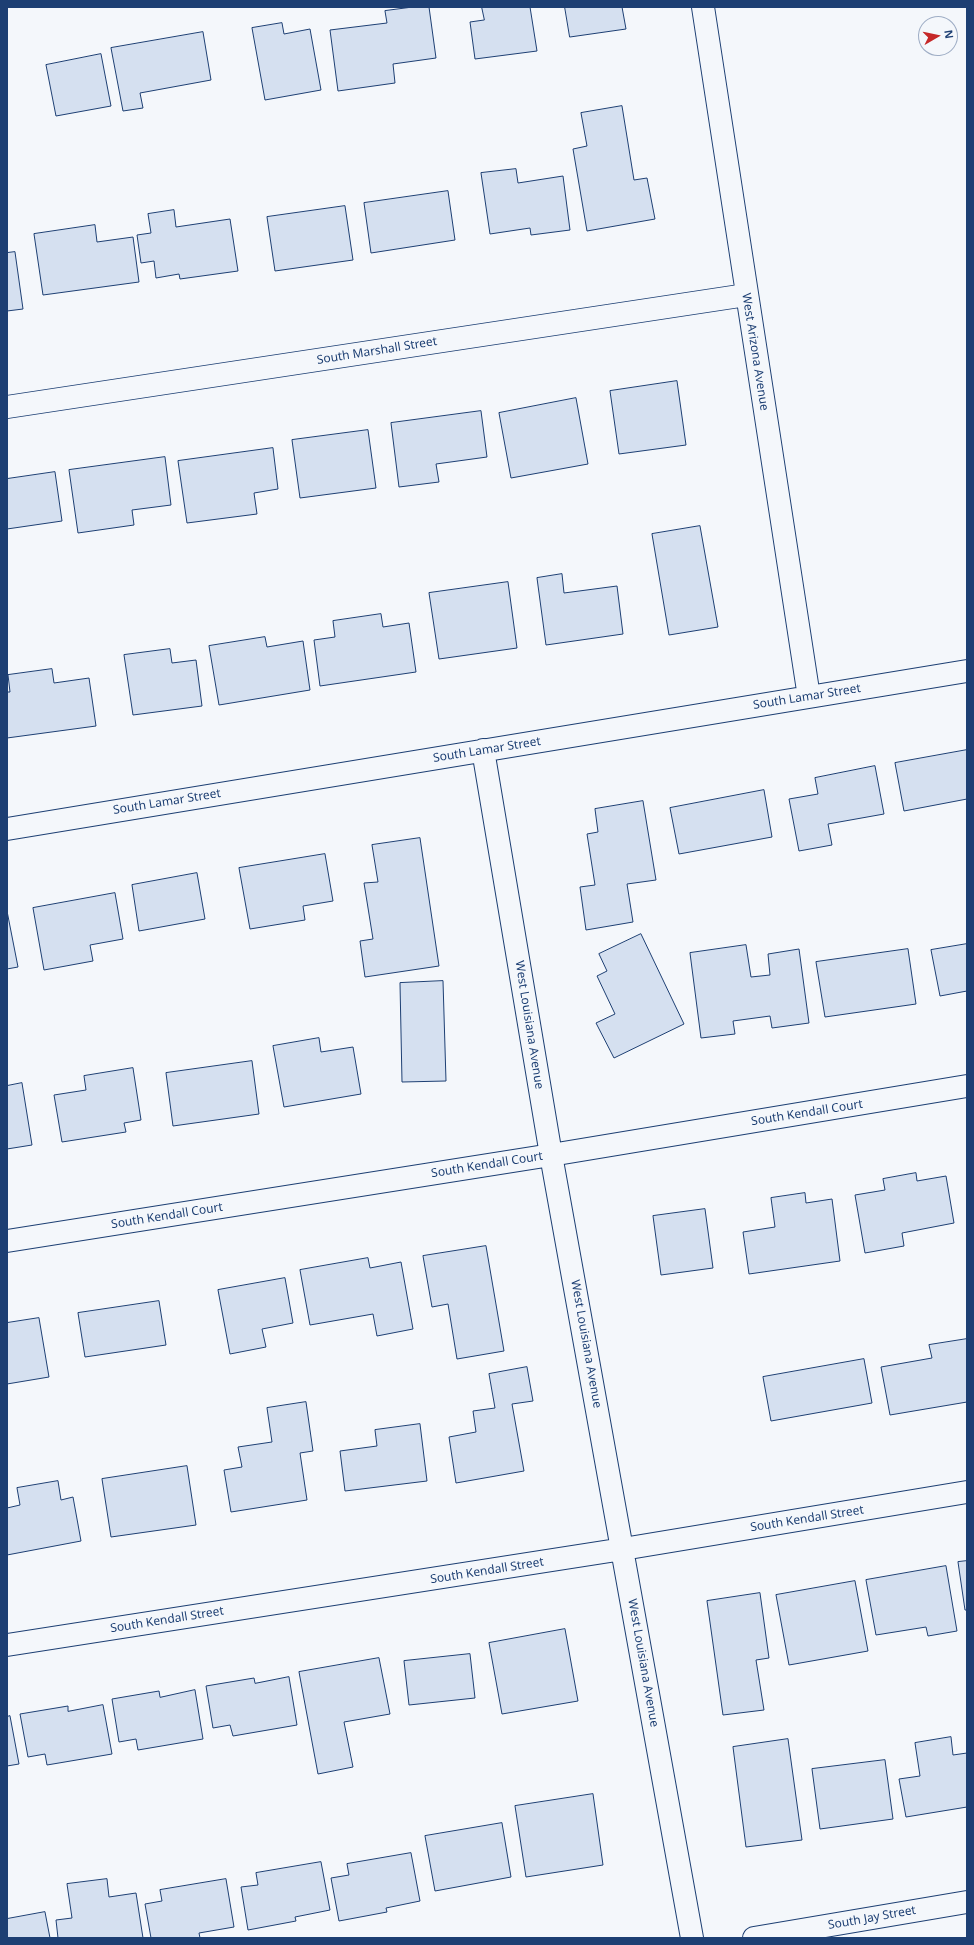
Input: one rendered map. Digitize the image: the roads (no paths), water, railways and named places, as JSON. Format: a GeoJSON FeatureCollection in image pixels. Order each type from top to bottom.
{"type":"FeatureCollection","features":[{"type":"Feature","properties":{"kind":"street","name":"West Arizona Avenue"},"geometry":{"type":"LineString","coordinates":[[703,7],[746,295],[809,697]]}},
{"type":"Feature","properties":{"kind":"street","name":"South Marshall Street"},"geometry":{"type":"LineString","coordinates":[[7,407],[746,295]]}},
{"type":"Feature","properties":{"kind":"street","name":"South Lamar Street"},"geometry":{"type":"LineString","coordinates":[[7,828],[967,671]]}},
{"type":"Feature","properties":{"kind":"street","name":"West Louisiana Avenue"},"geometry":{"type":"LineString","coordinates":[[484,750],[551,1155],[692,1938]]}},
{"type":"Feature","properties":{"kind":"street","name":"South Kendall Court"},"geometry":{"type":"LineString","coordinates":[[7,1241],[551,1155],[967,1086]]}},
{"type":"Feature","properties":{"kind":"street","name":"South Kendall Street"},"geometry":{"type":"LineString","coordinates":[[7,1645],[623,1550],[967,1492]]}},
{"type":"Feature","properties":{"kind":"street","name":"South Jay Street"},"geometry":{"type":"LineString","coordinates":[[754,1938],[967,1902]]}}]}
